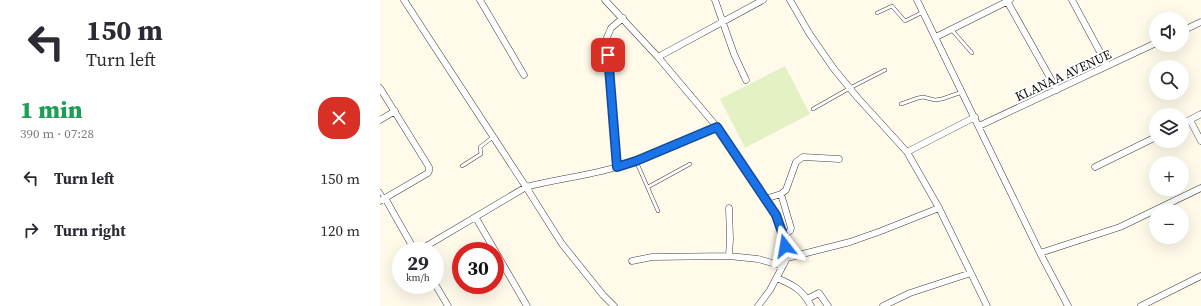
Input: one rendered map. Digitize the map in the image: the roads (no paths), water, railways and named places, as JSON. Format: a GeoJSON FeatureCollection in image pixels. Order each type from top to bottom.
{"type":"FeatureCollection","features":[{"type":"Feature","properties":{"kind":"street"},"geometry":{"type":"LineString","coordinates":[[404,0],[562,244],[603,295],[614,306]]}},
{"type":"Feature","properties":{"kind":"street"},"geometry":{"type":"LineString","coordinates":[[480,0],[524,75]]}},
{"type":"Feature","properties":{"kind":"street"},"geometry":{"type":"LineString","coordinates":[[605,0],[658,57],[717,127],[776,215],[783,235],[787,258],[770,290],[758,306]]}},
{"type":"Feature","properties":{"kind":"street"},"geometry":{"type":"LineString","coordinates":[[714,0],[734,54],[746,80]]}},
{"type":"Feature","properties":{"kind":"street"},"geometry":{"type":"LineString","coordinates":[[658,57],[763,0]]}},
{"type":"Feature","properties":{"kind":"street"},"geometry":{"type":"LineString","coordinates":[[790,0],[820,50],[850,88],[907,152],[939,208],[987,306]]}},
{"type":"Feature","properties":{"kind":"street"},"geometry":{"type":"LineString","coordinates":[[917,0],[1040,253],[1068,306]]}},
{"type":"Feature","properties":{"kind":"street"},"geometry":{"type":"LineString","coordinates":[[1072,0],[1107,65]]}},
{"type":"Feature","properties":{"kind":"street"},"geometry":{"type":"LineString","coordinates":[[936,37],[1008,1],[1057,90]]}},
{"type":"Feature","properties":{"kind":"street"},"geometry":{"type":"LineString","coordinates":[[617,167],[606,40],[611,28],[623,18]]}},
{"type":"Feature","properties":{"kind":"street"},"geometry":{"type":"LineString","coordinates":[[1189,28],[1201,22]]}},
{"type":"Feature","properties":{"kind":"street","name":"KLANAA AVENUE"},"geometry":{"type":"LineString","coordinates":[[979,126],[1149,46]]}},
{"type":"Feature","properties":{"kind":"street"},"geometry":{"type":"LineString","coordinates":[[380,88],[430,171],[382,199],[411,242]]}},
{"type":"Feature","properties":{"kind":"street"},"geometry":{"type":"LineString","coordinates":[[380,120],[395,111]]}},
{"type":"Feature","properties":{"kind":"street"},"geometry":{"type":"LineString","coordinates":[[1201,114],[1190,120],[1201,141]]}},
{"type":"Feature","properties":{"kind":"street"},"geometry":{"type":"LineString","coordinates":[[907,152],[975,117]]}},
{"type":"Feature","properties":{"kind":"street"},"geometry":{"type":"LineString","coordinates":[[433,242],[476,218],[526,187],[545,182],[579,177],[617,167],[636,161],[717,127]]}},
{"type":"Feature","properties":{"kind":"street"},"geometry":{"type":"LineString","coordinates":[[1095,167],[1149,140]]}},
{"type":"Feature","properties":{"kind":"street"},"geometry":{"type":"LineString","coordinates":[[766,199],[782,194],[786,190],[796,162],[799,159],[803,157],[839,159]]}},
{"type":"Feature","properties":{"kind":"street"},"geometry":{"type":"LineString","coordinates":[[1040,253],[1120,227],[1201,188]]}},
{"type":"Feature","properties":{"kind":"street"},"geometry":{"type":"LineString","coordinates":[[782,194],[790,228],[790,231],[783,235]]}},
{"type":"Feature","properties":{"kind":"street"},"geometry":{"type":"LineString","coordinates":[[729,208],[729,256]]}},
{"type":"Feature","properties":{"kind":"street"},"geometry":{"type":"LineString","coordinates":[[787,258],[850,242],[939,208]]}},
{"type":"Feature","properties":{"kind":"street"},"geometry":{"type":"LineString","coordinates":[[476,218],[527,306]]}},
{"type":"Feature","properties":{"kind":"street"},"geometry":{"type":"LineString","coordinates":[[632,261],[652,257],[729,256],[758,259],[783,266]]}},
{"type":"Feature","properties":{"kind":"street"},"geometry":{"type":"LineString","coordinates":[[883,306],[910,293],[971,273]]}},
{"type":"Feature","properties":{"kind":"street"},"geometry":{"type":"LineString","coordinates":[[1141,306],[1201,276]]}},
{"type":"Feature","properties":{"kind":"street"},"geometry":{"type":"LineString","coordinates":[[777,278],[797,287],[811,306]]}},
{"type":"Feature","properties":{"kind":"street"},"geometry":{"type":"LineString","coordinates":[[807,299],[819,293],[828,306]]}},
{"type":"Feature","properties":{"kind":"street"},"geometry":{"type":"LineString","coordinates":[[441,294],[448,306]]}},
{"type":"Feature","properties":{"kind":"lane"},"geometry":{"type":"LineString","coordinates":[[876,13],[892,6],[905,21],[923,12]]}},
{"type":"Feature","properties":{"kind":"lane"},"geometry":{"type":"LineString","coordinates":[[952,29],[972,53]]}},
{"type":"Feature","properties":{"kind":"lane"},"geometry":{"type":"LineString","coordinates":[[813,109],[884,70]]}},
{"type":"Feature","properties":{"kind":"lane"},"geometry":{"type":"LineString","coordinates":[[901,104],[923,97],[935,100],[942,99],[962,92]]}},
{"type":"Feature","properties":{"kind":"lane"},"geometry":{"type":"LineString","coordinates":[[462,166],[481,154],[480,147],[493,137]]}},
{"type":"Feature","properties":{"kind":"lane"},"geometry":{"type":"LineString","coordinates":[[636,161],[658,211]]}},
{"type":"Feature","properties":{"kind":"lane"},"geometry":{"type":"LineString","coordinates":[[648,187],[690,164]]}},
{"type":"Feature","properties":{"kind":"lane"},"geometry":{"type":"LineString","coordinates":[[380,191],[382,199]]}}]}
